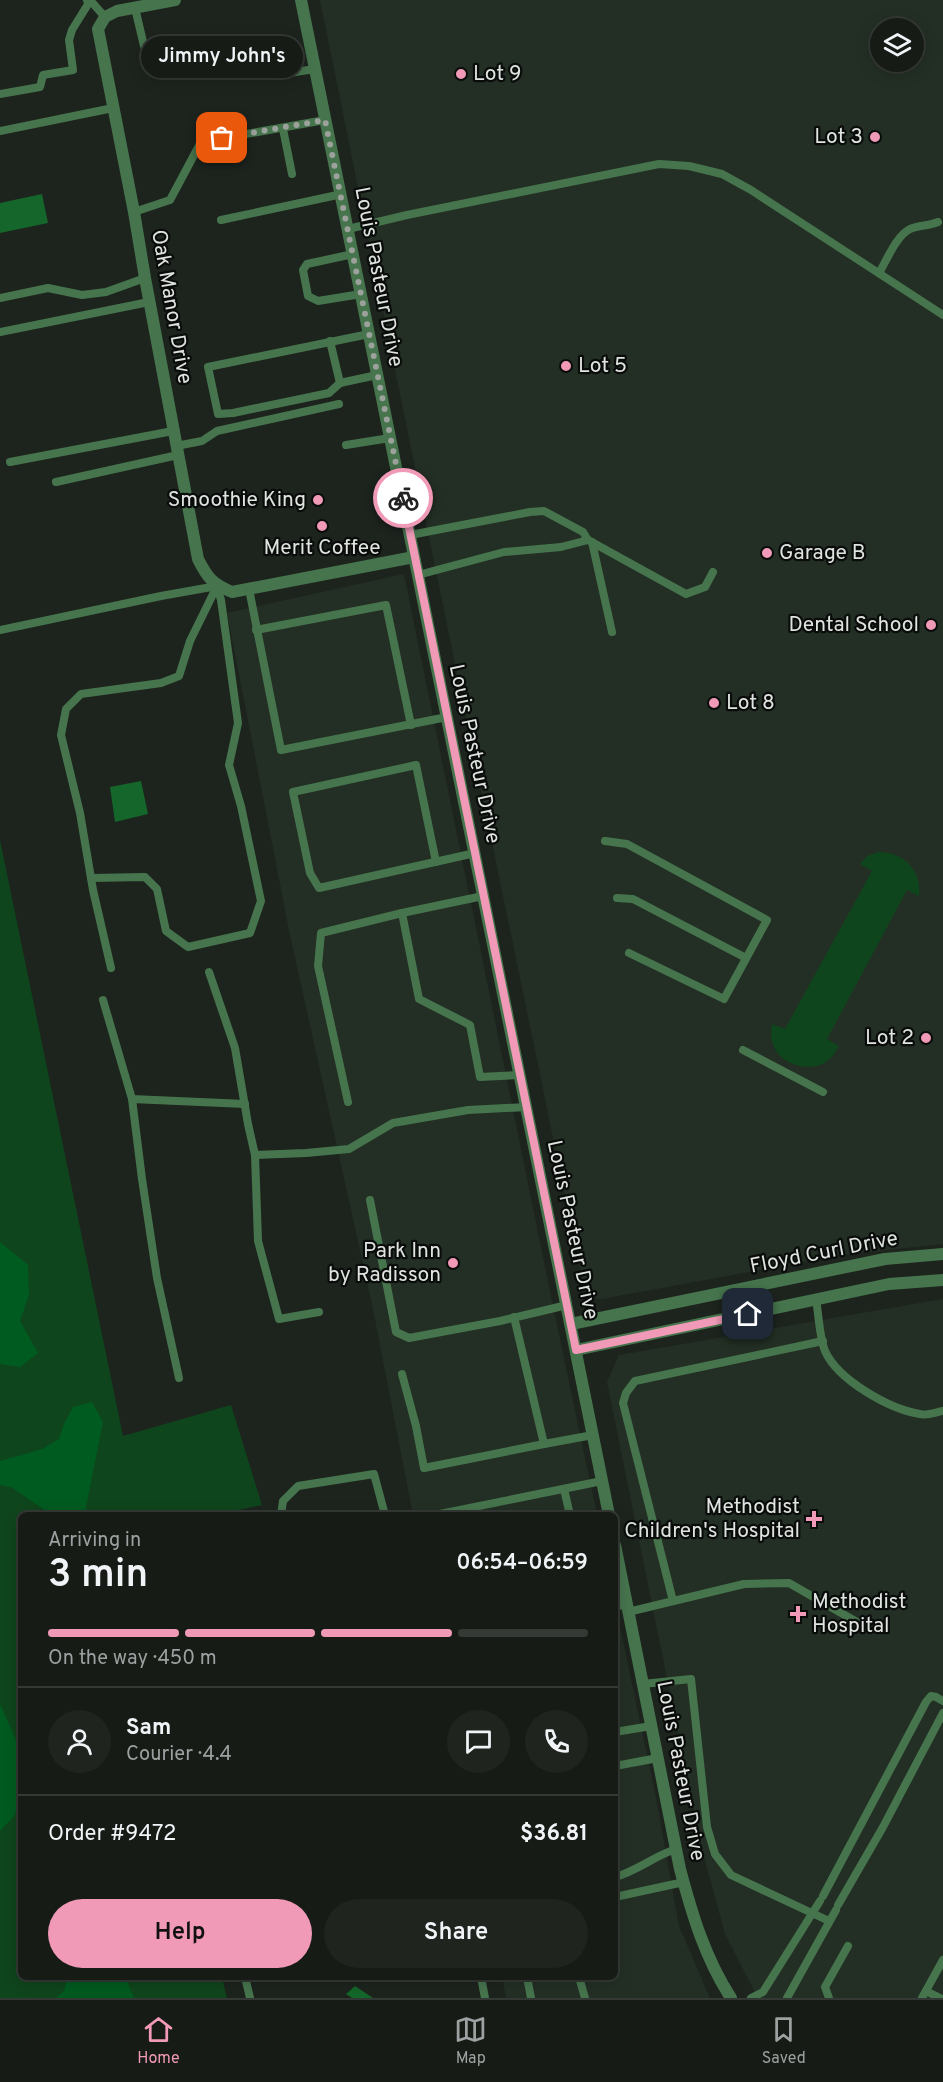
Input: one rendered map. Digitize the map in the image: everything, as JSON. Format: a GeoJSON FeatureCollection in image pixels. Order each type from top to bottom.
{"type":"FeatureCollection","features":[{"type":"Feature","properties":{"kind":"street"},"geometry":{"type":"LineString","coordinates":[[105,17],[117,11],[175,0]]}},
{"type":"Feature","properties":{"kind":"street","name":"Louis Pasteur Drive"},"geometry":{"type":"LineString","coordinates":[[301,0],[608,1512]]}},
{"type":"Feature","properties":{"kind":"street","name":"Oak Manor Drive"},"geometry":{"type":"LineString","coordinates":[[105,17],[98,29],[134,212],[173,431],[198,558],[206,575],[217,586]]}},
{"type":"Feature","properties":{"kind":"street"},"geometry":{"type":"LineString","coordinates":[[217,586],[232,592],[414,557]]}},
{"type":"Feature","properties":{"kind":"street","name":"Floyd Curl Drive"},"geometry":{"type":"LineString","coordinates":[[571,1324],[885,1258],[943,1254]]}},
{"type":"Feature","properties":{"kind":"street","name":"Floyd Curl Drive"},"geometry":{"type":"LineString","coordinates":[[576,1350],[889,1284],[943,1280]]}},
{"type":"Feature","properties":{"kind":"street","name":"Louis Pasteur Drive"},"geometry":{"type":"LineString","coordinates":[[618,1580],[643,1684],[676,1849],[691,1911],[706,1952],[728,1997]]}},
{"type":"Feature","properties":{"kind":"lane"},"geometry":{"type":"LineString","coordinates":[[0,94],[40,87],[43,75],[73,70],[69,40],[89,0],[105,17]]}},
{"type":"Feature","properties":{"kind":"lane"},"geometry":{"type":"LineString","coordinates":[[135,8],[144,45]]}},
{"type":"Feature","properties":{"kind":"lane"},"geometry":{"type":"LineString","coordinates":[[276,75],[315,69]]}},
{"type":"Feature","properties":{"kind":"lane"},"geometry":{"type":"LineString","coordinates":[[0,131],[112,108]]}},
{"type":"Feature","properties":{"kind":"lane"},"geometry":{"type":"LineString","coordinates":[[134,212],[170,200],[201,142],[325,120]]}},
{"type":"Feature","properties":{"kind":"lane"},"geometry":{"type":"LineString","coordinates":[[282,129],[292,174]]}},
{"type":"Feature","properties":{"kind":"lane"},"geometry":{"type":"LineString","coordinates":[[348,229],[659,164],[689,166],[722,174],[751,190],[943,315]]}},
{"type":"Feature","properties":{"kind":"lane"},"geometry":{"type":"LineString","coordinates":[[221,220],[342,194]]}},
{"type":"Feature","properties":{"kind":"lane"},"geometry":{"type":"LineString","coordinates":[[879,273],[901,236],[908,230],[939,222]]}},
{"type":"Feature","properties":{"kind":"lane"},"geometry":{"type":"LineString","coordinates":[[353,254],[307,264],[303,270],[308,296],[318,301],[361,294]]}},
{"type":"Feature","properties":{"kind":"lane"},"geometry":{"type":"LineString","coordinates":[[0,298],[48,288],[81,295],[106,292],[145,278]]}},
{"type":"Feature","properties":{"kind":"lane"},"geometry":{"type":"LineString","coordinates":[[0,332],[149,302]]}},
{"type":"Feature","properties":{"kind":"lane"},"geometry":{"type":"LineString","coordinates":[[369,334],[208,367],[218,414],[233,413],[329,393],[340,383],[377,375]]}},
{"type":"Feature","properties":{"kind":"lane"},"geometry":{"type":"LineString","coordinates":[[330,341],[340,383]]}},
{"type":"Feature","properties":{"kind":"lane"},"geometry":{"type":"LineString","coordinates":[[56,482],[177,450],[202,441],[217,431],[339,404]]}},
{"type":"Feature","properties":{"kind":"lane"},"geometry":{"type":"LineString","coordinates":[[10,462],[173,431]]}},
{"type":"Feature","properties":{"kind":"lane"},"geometry":{"type":"LineString","coordinates":[[346,445],[390,438]]}},
{"type":"Feature","properties":{"kind":"lane"},"geometry":{"type":"LineString","coordinates":[[410,535],[544,511],[583,532],[590,541],[686,594],[705,587],[713,572]]}},
{"type":"Feature","properties":{"kind":"lane"},"geometry":{"type":"LineString","coordinates":[[418,575],[504,552],[561,547],[590,541]]}},
{"type":"Feature","properties":{"kind":"lane"},"geometry":{"type":"LineString","coordinates":[[590,541],[612,632]]}},
{"type":"Feature","properties":{"kind":"lane"},"geometry":{"type":"LineString","coordinates":[[0,630],[217,586]]}},
{"type":"Feature","properties":{"kind":"lane"},"geometry":{"type":"LineString","coordinates":[[91,878],[145,877],[158,890],[166,931],[188,947],[250,933],[261,901],[241,806],[229,765],[238,723],[221,600],[217,586]]}},
{"type":"Feature","properties":{"kind":"lane"},"geometry":{"type":"LineString","coordinates":[[111,968],[91,878],[80,813],[61,735],[66,709],[81,694],[161,683],[179,675],[190,641],[217,586]]}},
{"type":"Feature","properties":{"kind":"lane"},"geometry":{"type":"LineString","coordinates":[[249,589],[281,750],[447,717]]}},
{"type":"Feature","properties":{"kind":"lane"},"geometry":{"type":"LineString","coordinates":[[256,630],[386,605],[411,724]]}},
{"type":"Feature","properties":{"kind":"lane"},"geometry":{"type":"LineString","coordinates":[[436,862],[416,765],[293,792],[310,873],[319,888],[436,862],[475,853]]}},
{"type":"Feature","properties":{"kind":"lane"},"geometry":{"type":"LineString","coordinates":[[605,841],[627,844],[767,920],[724,999],[629,953]]}},
{"type":"Feature","properties":{"kind":"lane"},"geometry":{"type":"LineString","coordinates":[[348,1102],[318,966],[321,933],[483,896]]}},
{"type":"Feature","properties":{"kind":"lane"},"geometry":{"type":"LineString","coordinates":[[617,897],[633,899],[746,958]]}},
{"type":"Feature","properties":{"kind":"lane"},"geometry":{"type":"LineString","coordinates":[[402,913],[419,999],[471,1025],[480,1077],[520,1075]]}},
{"type":"Feature","properties":{"kind":"lane"},"geometry":{"type":"LineString","coordinates":[[209,972],[235,1048],[255,1155],[258,1241],[279,1319],[319,1312]]}},
{"type":"Feature","properties":{"kind":"lane"},"geometry":{"type":"LineString","coordinates":[[103,1000],[132,1099],[157,1278],[179,1378]]}},
{"type":"Feature","properties":{"kind":"lane"},"geometry":{"type":"LineString","coordinates":[[743,1050],[823,1092]]}},
{"type":"Feature","properties":{"kind":"lane"},"geometry":{"type":"LineString","coordinates":[[132,1099],[245,1104]]}},
{"type":"Feature","properties":{"kind":"lane"},"geometry":{"type":"LineString","coordinates":[[255,1155],[306,1154],[349,1149],[393,1123],[468,1110],[527,1107]]}},
{"type":"Feature","properties":{"kind":"lane"},"geometry":{"type":"LineString","coordinates":[[370,1200],[396,1332],[409,1338],[567,1305]]}},
{"type":"Feature","properties":{"kind":"lane"},"geometry":{"type":"LineString","coordinates":[[816,1300],[824,1349],[833,1364],[860,1388],[893,1406],[922,1415],[943,1411]]}},
{"type":"Feature","properties":{"kind":"lane"},"geometry":{"type":"LineString","coordinates":[[514,1317],[544,1444]]}},
{"type":"Feature","properties":{"kind":"lane"},"geometry":{"type":"LineString","coordinates":[[672,1601],[623,1403],[626,1393],[635,1381],[823,1341]]}},
{"type":"Feature","properties":{"kind":"lane"},"geometry":{"type":"LineString","coordinates":[[402,1374],[416,1426],[423,1468],[593,1435]]}},
{"type":"Feature","properties":{"kind":"lane"},"geometry":{"type":"LineString","coordinates":[[281,1512],[283,1501],[298,1486],[374,1474],[384,1512]]}},
{"type":"Feature","properties":{"kind":"lane"},"geometry":{"type":"LineString","coordinates":[[450,1512],[602,1481]]}},
{"type":"Feature","properties":{"kind":"lane"},"geometry":{"type":"LineString","coordinates":[[564,1489],[569,1512]]}},
{"type":"Feature","properties":{"kind":"lane"},"geometry":{"type":"LineString","coordinates":[[624,1608],[672,1601],[744,1584],[789,1583],[868,1629]]}},
{"type":"Feature","properties":{"kind":"lane"},"geometry":{"type":"LineString","coordinates":[[643,1684],[691,1679],[707,1827],[716,1854],[730,1875],[829,1921]]}},
{"type":"Feature","properties":{"kind":"lane"},"geometry":{"type":"LineString","coordinates":[[752,1998],[763,1992],[813,1913],[926,1702],[931,1696],[943,1701]]}},
{"type":"Feature","properties":{"kind":"lane"},"geometry":{"type":"LineString","coordinates":[[787,1998],[884,1827],[943,1713]]}},
{"type":"Feature","properties":{"kind":"lane"},"geometry":{"type":"LineString","coordinates":[[618,1732],[651,1726]]}},
{"type":"Feature","properties":{"kind":"lane"},"geometry":{"type":"LineString","coordinates":[[618,1765],[658,1758]]}},
{"type":"Feature","properties":{"kind":"lane"},"geometry":{"type":"LineString","coordinates":[[618,1876],[628,1874],[666,1852],[676,1849]]}},
{"type":"Feature","properties":{"kind":"lane"},"geometry":{"type":"LineString","coordinates":[[618,1896],[684,1882]]}},
{"type":"Feature","properties":{"kind":"lane"},"geometry":{"type":"LineString","coordinates":[[829,1998],[825,1987],[848,1946]]}},
{"type":"Feature","properties":{"kind":"lane"},"geometry":{"type":"LineString","coordinates":[[940,1998],[924,1994],[943,1960]]}},
{"type":"Feature","properties":{"kind":"lane"},"geometry":{"type":"LineString","coordinates":[[246,1980],[250,1998]]}},
{"type":"Feature","properties":{"kind":"lane"},"geometry":{"type":"LineString","coordinates":[[482,1980],[485,1998]]}},
{"type":"Feature","properties":{"kind":"lane"},"geometry":{"type":"LineString","coordinates":[[528,1980],[531,1998]]}},
{"type":"Feature","properties":{"kind":"lane"},"geometry":{"type":"LineString","coordinates":[[580,1980],[585,1998]]}},
{"type":"Feature","properties":{"kind":"shaded area"},"geometry":{"type":"Polygon","coordinates":[[[320,0],[943,0],[943,1244],[841,1255],[602,1299],[589,1297],[585,1292],[320,0]]]}},
{"type":"Feature","properties":{"kind":"shaded area"},"geometry":{"type":"Polygon","coordinates":[[[42,194],[48,223],[0,233],[0,203],[42,194]]]}},
{"type":"Feature","properties":{"kind":"shaded area"},"geometry":{"type":"Polygon","coordinates":[[[404,574],[596,1512],[412,1512],[373,1309],[290,935],[227,613],[404,574]]]}},
{"type":"Feature","properties":{"kind":"shaded area"},"geometry":{"type":"Polygon","coordinates":[[[141,781],[148,814],[115,822],[110,787],[141,781]]]}},
{"type":"Feature","properties":{"kind":"shaded area"},"geometry":{"type":"Polygon","coordinates":[[[0,840],[123,1436],[231,1405],[262,1505],[230,1512],[18,1512],[18,1980],[223,1980],[227,1998],[0,1998],[0,840]]]}},
{"type":"Feature","properties":{"kind":"shaded area"},"geometry":{"type":"Polygon","coordinates":[[[878,852],[896,855],[909,864],[918,878],[919,896],[907,890],[827,1039],[839,1046],[832,1057],[817,1066],[808,1067],[792,1063],[778,1054],[774,1047],[771,1038],[772,1024],[785,1029],[872,871],[860,864],[867,856],[878,852]]]}},
{"type":"Feature","properties":{"kind":"shaded area"},"geometry":{"type":"Polygon","coordinates":[[[0,1242],[28,1265],[29,1295],[20,1321],[38,1353],[20,1367],[0,1364],[0,1242]]]}},
{"type":"Feature","properties":{"kind":"shaded area","name":"Methodist Hospital"},"geometry":{"type":"Polygon","coordinates":[[[943,1299],[943,1998],[758,1998],[725,1934],[701,1846],[607,1382],[619,1355],[943,1299]]]}},
{"type":"Feature","properties":{"kind":"shaded area"},"geometry":{"type":"Polygon","coordinates":[[[92,1402],[103,1422],[85,1512],[48,1512],[11,1487],[0,1485],[0,1461],[42,1449],[59,1439],[73,1407],[92,1402]]]}},
{"type":"Feature","properties":{"kind":"shaded area"},"geometry":{"type":"Polygon","coordinates":[[[618,1617],[656,1798],[679,1926],[710,1998],[506,1998],[503,1980],[618,1980],[618,1617]]]}},
{"type":"Feature","properties":{"kind":"shaded area"},"geometry":{"type":"Polygon","coordinates":[[[0,1704],[18,1744],[18,1805],[14,1816],[0,1831],[0,1704]]]}},
{"type":"Feature","properties":{"kind":"shaded area"},"geometry":{"type":"Polygon","coordinates":[[[67,1980],[126,1980],[134,1998],[56,1998],[64,1991],[67,1980]]]}},
{"type":"Feature","properties":{"kind":"shaded area"},"geometry":{"type":"Polygon","coordinates":[[[355,1986],[373,1998],[352,1998],[346,1994],[355,1986]]]}},
{"type":"Feature","properties":{"kind":"way so far"},"geometry":{"type":"LineString","coordinates":[[222,138],[325,120],[403,498]]}},
{"type":"Feature","properties":{"kind":"place","name":"Lot 9"},"geometry":{"type":"Point","coordinates":[461,74]}},
{"type":"Feature","properties":{"kind":"place","name":"Lot 3"},"geometry":{"type":"Point","coordinates":[875,137]}},
{"type":"Feature","properties":{"kind":"place","name":"Jimmy John's"},"geometry":{"type":"Point","coordinates":[222,138]}},
{"type":"Feature","properties":{"kind":"place","name":"Lot 5"},"geometry":{"type":"Point","coordinates":[566,366]}},
{"type":"Feature","properties":{"kind":"place","name":"Smoothie King"},"geometry":{"type":"Point","coordinates":[318,500]}},
{"type":"Feature","properties":{"kind":"place","name":"Merit Coffee"},"geometry":{"type":"Point","coordinates":[322,526]}},
{"type":"Feature","properties":{"kind":"place","name":"Garage B"},"geometry":{"type":"Point","coordinates":[767,553]}},
{"type":"Feature","properties":{"kind":"place","name":"Dental School"},"geometry":{"type":"Point","coordinates":[931,625]}},
{"type":"Feature","properties":{"kind":"place","name":"Lot 8"},"geometry":{"type":"Point","coordinates":[714,703]}},
{"type":"Feature","properties":{"kind":"place","name":"Lot 2"},"geometry":{"type":"Point","coordinates":[926,1038]}},
{"type":"Feature","properties":{"kind":"place","name":"Park Inn by Radisson"},"geometry":{"type":"Point","coordinates":[453,1263]}},
{"type":"Feature","properties":{"kind":"place","name":"Methodist Children's Hospital"},"geometry":{"type":"Point","coordinates":[814,1519]}},
{"type":"Feature","properties":{"kind":"place","name":"Methodist Hospital"},"geometry":{"type":"Point","coordinates":[798,1614]}},
{"type":"Feature","properties":{"kind":"route"},"geometry":{"type":"LineString","coordinates":[[403,498],[576,1350],[748,1314]]}}]}
